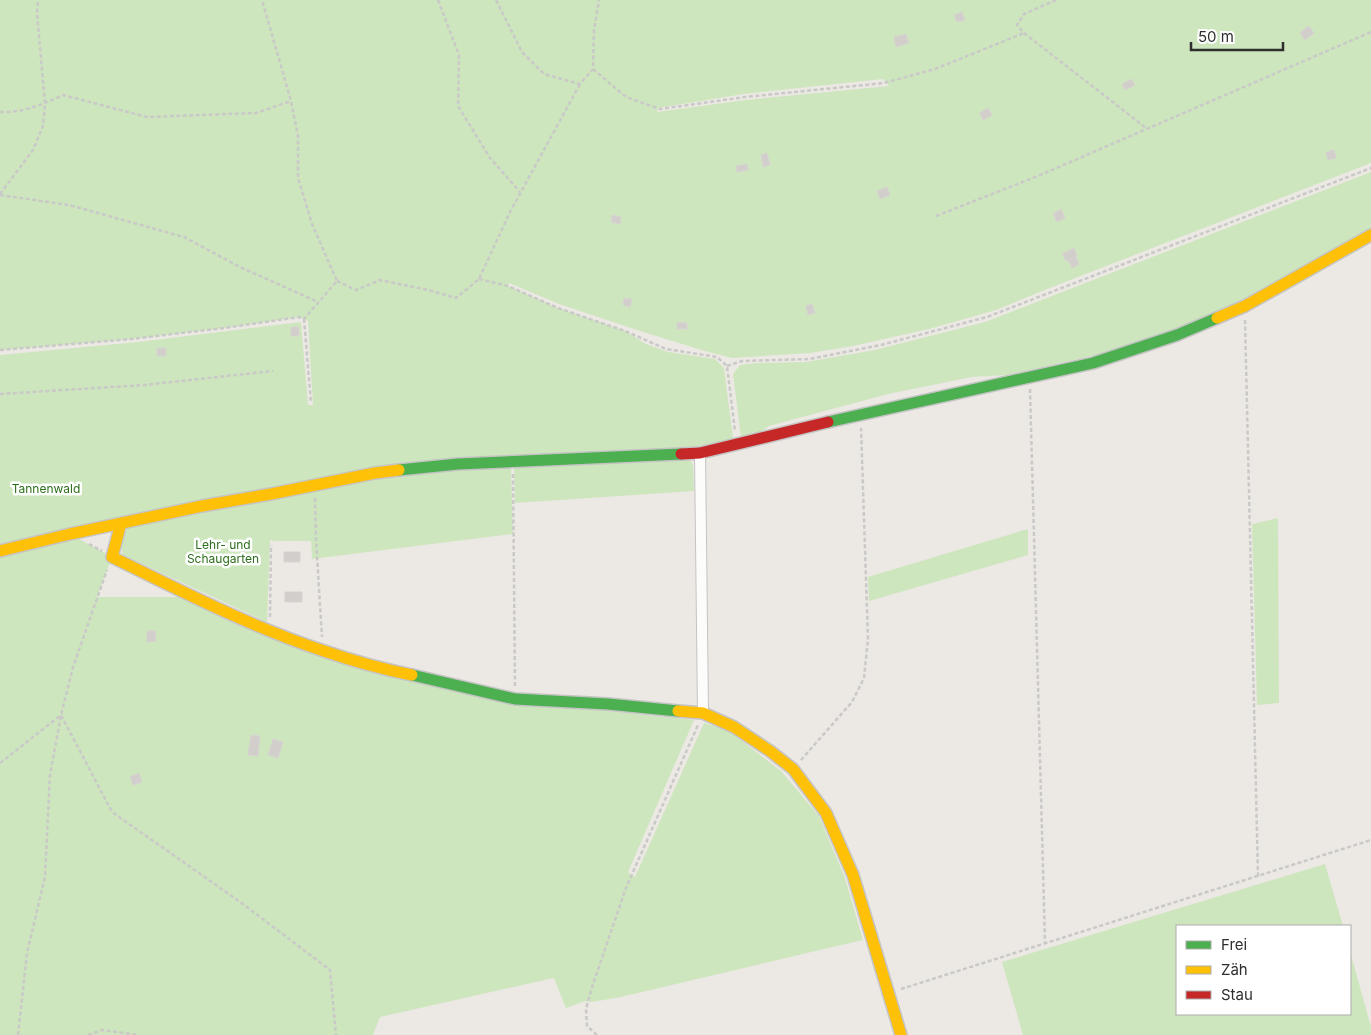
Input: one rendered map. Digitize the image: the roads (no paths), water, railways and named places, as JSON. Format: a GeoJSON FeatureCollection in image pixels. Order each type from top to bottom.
{"type":"FeatureCollection","features":[{"type":"Feature","properties":{"kind":"street"},"geometry":{"type":"LineString","coordinates":[[0,551],[202,506],[375,473],[458,464],[700,453],[860,414],[1030,377],[1093,362],[1121,353],[1177,334],[1245,306],[1371,235]]}},
{"type":"Feature","properties":{"kind":"street"},"geometry":{"type":"LineString","coordinates":[[700,453],[703,713]]}},
{"type":"Feature","properties":{"kind":"street"},"geometry":{"type":"LineString","coordinates":[[121,524],[112,557],[270,631],[323,651],[371,666],[515,699],[608,704],[703,713],[734,727],[793,769],[826,813],[853,875],[901,1035]]}},
{"type":"Feature","properties":{"kind":"park label","name":"Tannenwald"},"geometry":{"type":"Point","coordinates":[46,488]}},
{"type":"Feature","properties":{"kind":"park label","name":"Lehr- und Schaugarten"},"geometry":{"type":"Point","coordinates":[223,551]}}]}
